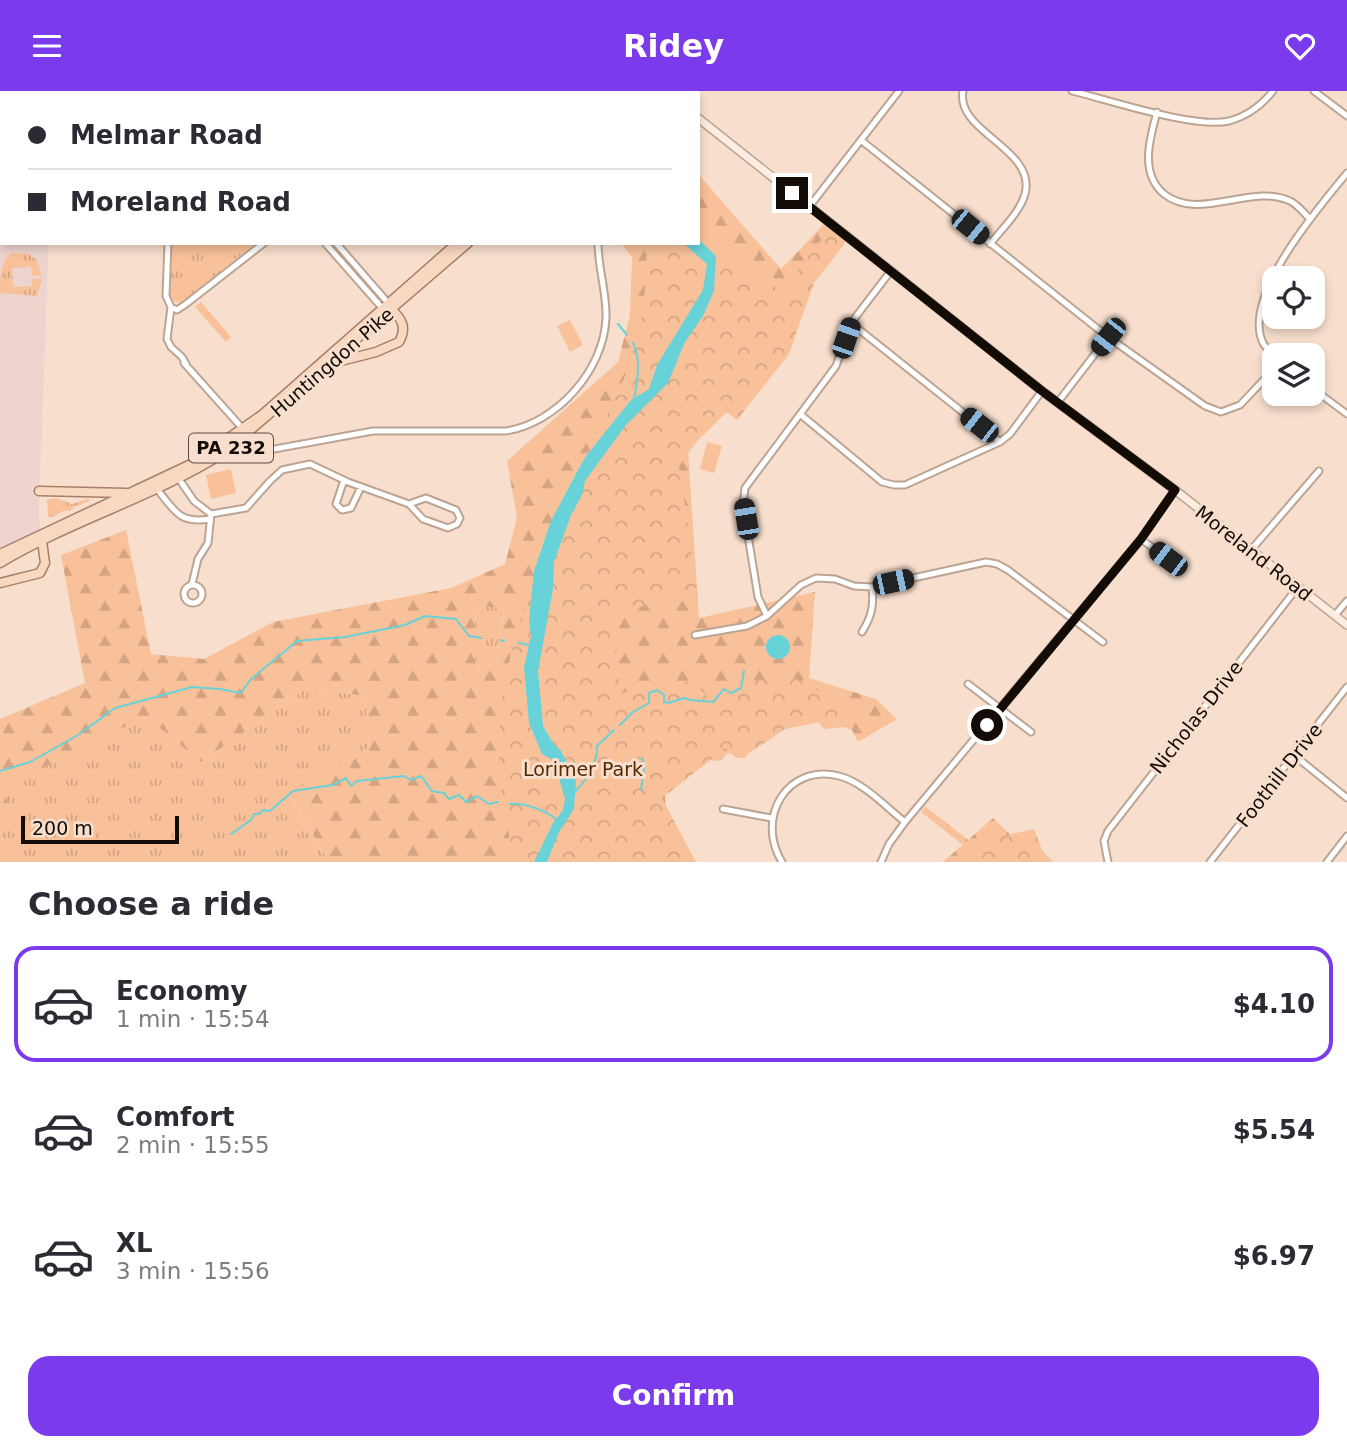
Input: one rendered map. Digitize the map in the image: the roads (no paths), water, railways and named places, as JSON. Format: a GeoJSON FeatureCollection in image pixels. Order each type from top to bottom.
{"type":"FeatureCollection","features":[{"type":"Feature","properties":{"kind":"main road","name":"Huntingdon Pike"},"geometry":{"type":"LineString","coordinates":[[0,563],[179,479],[223,454],[330,363],[455,245]]}},
{"type":"Feature","properties":{"kind":"main road","name":"Huntingdon Pike"},"geometry":{"type":"LineString","coordinates":[[0,554],[191,464],[243,429],[381,309],[390,306],[466,245]]}},
{"type":"Feature","properties":{"kind":"main road"},"geometry":{"type":"LineString","coordinates":[[330,363],[398,344],[403,324],[390,306]]}},
{"type":"Feature","properties":{"kind":"main road"},"geometry":{"type":"LineString","coordinates":[[39,491],[129,493]]}},
{"type":"Feature","properties":{"kind":"main road"},"geometry":{"type":"LineString","coordinates":[[0,583],[40,573],[46,563],[42,541]]}},
{"type":"Feature","properties":{"kind":"street"},"geometry":{"type":"LineString","coordinates":[[809,207],[899,91]]}},
{"type":"Feature","properties":{"kind":"street"},"geometry":{"type":"LineString","coordinates":[[963,91],[964,106],[970,116],[1020,165],[1026,178],[1021,203],[990,244]]}},
{"type":"Feature","properties":{"kind":"street"},"geometry":{"type":"LineString","coordinates":[[1072,91],[1198,121],[1228,121],[1246,115],[1263,104],[1273,91]]}},
{"type":"Feature","properties":{"kind":"street"},"geometry":{"type":"LineString","coordinates":[[1314,91],[1347,116]]}},
{"type":"Feature","properties":{"kind":"street"},"geometry":{"type":"LineString","coordinates":[[1157,112],[1147,151],[1150,173],[1159,190],[1173,201],[1191,205],[1273,196],[1291,201],[1310,219]]}},
{"type":"Feature","properties":{"kind":"street","name":"Moreland Road"},"geometry":{"type":"LineString","coordinates":[[700,120],[1042,391],[1175,490],[1347,625]]}},
{"type":"Feature","properties":{"kind":"street"},"geometry":{"type":"LineString","coordinates":[[862,141],[1108,337],[1205,406],[1221,412],[1240,405],[1262,382]]}},
{"type":"Feature","properties":{"kind":"street"},"geometry":{"type":"LineString","coordinates":[[1263,343],[1259,317],[1278,265],[1347,173]]}},
{"type":"Feature","properties":{"kind":"street"},"geometry":{"type":"LineString","coordinates":[[168,245],[166,296],[171,307],[167,339],[171,347],[243,429]]}},
{"type":"Feature","properties":{"kind":"street"},"geometry":{"type":"LineString","coordinates":[[171,307],[177,310],[186,304],[261,245]]}},
{"type":"Feature","properties":{"kind":"street"},"geometry":{"type":"LineString","coordinates":[[327,245],[381,309]]}},
{"type":"Feature","properties":{"kind":"street"},"geometry":{"type":"LineString","coordinates":[[338,245],[390,306]]}},
{"type":"Feature","properties":{"kind":"street"},"geometry":{"type":"LineString","coordinates":[[223,454],[247,454],[373,431],[506,431],[524,428],[546,417],[581,385],[604,335],[606,316],[598,245]]}},
{"type":"Feature","properties":{"kind":"street"},"geometry":{"type":"LineString","coordinates":[[767,616],[758,597],[743,497],[748,481],[836,366],[851,323],[890,272]]}},
{"type":"Feature","properties":{"kind":"street"},"geometry":{"type":"LineString","coordinates":[[851,323],[1000,442]]}},
{"type":"Feature","properties":{"kind":"street"},"geometry":{"type":"LineString","coordinates":[[1058,402],[1108,337]]}},
{"type":"Feature","properties":{"kind":"street"},"geometry":{"type":"LineString","coordinates":[[800,414],[882,482],[905,485],[1000,442],[1010,435],[1042,391]]}},
{"type":"Feature","properties":{"kind":"street"},"geometry":{"type":"LineString","coordinates":[[1325,397],[1347,414]]}},
{"type":"Feature","properties":{"kind":"street"},"geometry":{"type":"LineString","coordinates":[[157,489],[175,512],[194,522],[247,508],[282,470],[310,464],[361,487],[410,504],[423,519],[446,528],[454,527],[459,522],[456,510],[430,498],[410,504]]}},
{"type":"Feature","properties":{"kind":"street"},"geometry":{"type":"LineString","coordinates":[[1251,550],[1319,471]]}},
{"type":"Feature","properties":{"kind":"street"},"geometry":{"type":"LineString","coordinates":[[179,479],[194,501],[211,517]]}},
{"type":"Feature","properties":{"kind":"street"},"geometry":{"type":"LineString","coordinates":[[344,480],[336,504],[342,510],[351,508],[361,487]]}},
{"type":"Feature","properties":{"kind":"street"},"geometry":{"type":"LineString","coordinates":[[881,862],[889,844],[905,822],[1141,539],[1175,490]]}},
{"type":"Feature","properties":{"kind":"street"},"geometry":{"type":"LineString","coordinates":[[192,585],[198,559],[208,543],[211,517]]}},
{"type":"Feature","properties":{"kind":"street"},"geometry":{"type":"LineString","coordinates":[[1141,539],[1168,559]]}},
{"type":"Feature","properties":{"kind":"street"},"geometry":{"type":"LineString","coordinates":[[695,635],[747,626],[767,616],[802,585],[816,578],[872,587],[986,562],[1008,570],[1103,642]]}},
{"type":"Feature","properties":{"kind":"street"},"geometry":{"type":"LineString","coordinates":[[862,632],[871,618],[874,604],[872,587]]}},
{"type":"Feature","properties":{"kind":"street","name":"Nicholas Drive"},"geometry":{"type":"LineString","coordinates":[[1108,862],[1104,851],[1108,831],[1297,587]]}},
{"type":"Feature","properties":{"kind":"street"},"geometry":{"type":"LineString","coordinates":[[1335,615],[1347,601]]}},
{"type":"Feature","properties":{"kind":"street"},"geometry":{"type":"LineString","coordinates":[[968,684],[1031,732]]}},
{"type":"Feature","properties":{"kind":"street","name":"Foothill Drive"},"geometry":{"type":"LineString","coordinates":[[1210,862],[1347,687]]}},
{"type":"Feature","properties":{"kind":"street"},"geometry":{"type":"LineString","coordinates":[[1295,756],[1347,798]]}},
{"type":"Feature","properties":{"kind":"street"},"geometry":{"type":"LineString","coordinates":[[782,862],[774,846],[771,818],[788,789],[807,777],[827,774],[849,780],[905,822]]}},
{"type":"Feature","properties":{"kind":"street"},"geometry":{"type":"LineString","coordinates":[[723,809],[771,818]]}},
{"type":"Feature","properties":{"kind":"street"},"geometry":{"type":"LineString","coordinates":[[1327,862],[1347,836]]}},
{"type":"Feature","properties":{"kind":"water"},"geometry":{"type":"Polygon","coordinates":[[[700,241],[716,256],[714,291],[703,316],[685,342],[668,383],[626,425],[585,481],[582,495],[571,515],[554,562],[553,589],[538,671],[543,726],[561,751],[576,781],[574,809],[559,832],[547,862],[534,862],[553,823],[563,810],[565,799],[557,771],[551,759],[542,754],[529,723],[524,667],[531,636],[529,619],[534,571],[551,521],[586,456],[631,400],[649,389],[657,365],[703,290],[707,264],[685,245],[700,245],[700,241]]]}},
{"type":"Feature","properties":{"kind":"water"},"geometry":{"type":"Polygon","coordinates":[[[773,635],[783,635],[790,642],[790,652],[783,659],[773,659],[766,652],[766,642],[773,635]]]}},
{"type":"Feature","properties":{"kind":"waterway"},"geometry":{"type":"LineString","coordinates":[[618,324],[627,335]]}},
{"type":"Feature","properties":{"kind":"waterway"},"geometry":{"type":"LineString","coordinates":[[633,343],[638,364],[634,400]]}},
{"type":"Feature","properties":{"kind":"waterway"},"geometry":{"type":"LineString","coordinates":[[0,771],[30,762],[78,735],[115,708],[192,687],[241,693],[250,680],[297,641],[345,637],[405,625],[425,616],[456,619],[469,636],[481,638]]}},
{"type":"Feature","properties":{"kind":"waterway"},"geometry":{"type":"LineString","coordinates":[[500,640],[504,641]]}},
{"type":"Feature","properties":{"kind":"waterway"},"geometry":{"type":"LineString","coordinates":[[519,643],[532,646]]}},
{"type":"Feature","properties":{"kind":"waterway"},"geometry":{"type":"LineString","coordinates":[[620,725],[633,712],[649,703],[649,693],[657,690],[664,695],[664,702],[668,703],[684,698],[713,702],[724,689],[731,693],[741,688],[744,671]]}},
{"type":"Feature","properties":{"kind":"waterway"},"geometry":{"type":"LineString","coordinates":[[575,792],[591,771],[597,746],[614,730]]}},
{"type":"Feature","properties":{"kind":"waterway"},"geometry":{"type":"LineString","coordinates":[[641,790],[644,769],[642,758]]}},
{"type":"Feature","properties":{"kind":"waterway"},"geometry":{"type":"LineString","coordinates":[[231,834],[251,820],[254,814],[263,810],[270,811],[293,791],[333,785],[346,778],[351,786],[357,781],[404,776],[411,780],[421,776],[432,791],[444,793],[449,799],[459,795],[466,802],[477,796],[489,804],[498,802]]}},
{"type":"Feature","properties":{"kind":"waterway"},"geometry":{"type":"LineString","coordinates":[[510,804],[535,808],[557,820]]}},
{"type":"Feature","properties":{"kind":"park label","name":"Lorimer Park"},"geometry":{"type":"Point","coordinates":[583,769]}}]}
